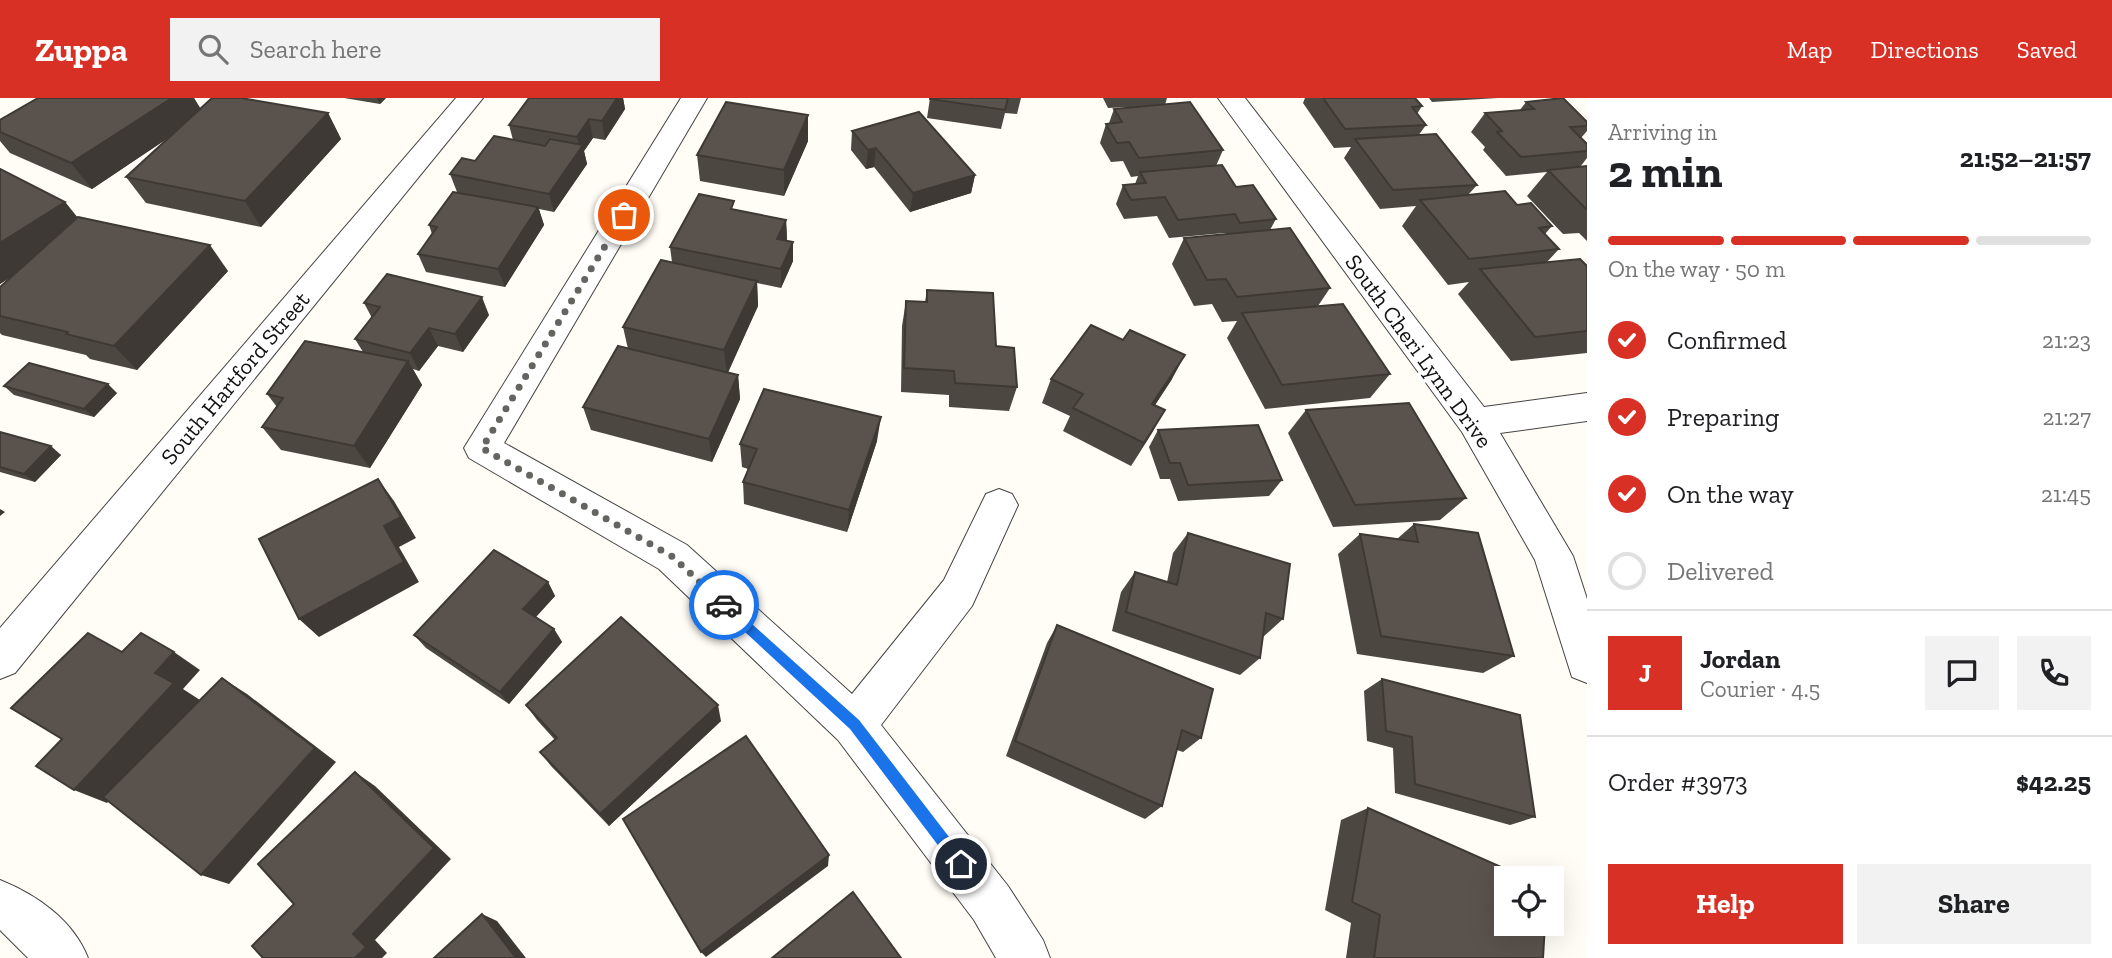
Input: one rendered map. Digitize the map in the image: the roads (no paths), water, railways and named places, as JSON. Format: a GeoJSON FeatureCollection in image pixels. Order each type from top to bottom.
{"type":"FeatureCollection","features":[{"type":"Feature","properties":{"kind":"street","name":"South Hartford Street"},"geometry":{"type":"LineString","coordinates":[[0,659],[470,98]]}},
{"type":"Feature","properties":{"kind":"street"},"geometry":{"type":"LineString","coordinates":[[694,98],[482,448],[673,557],[854,725],[991,903],[1025,958]]}},
{"type":"Feature","properties":{"kind":"street","name":"South Cheri Lynn Drive"},"geometry":{"type":"LineString","coordinates":[[1231,98],[1475,422],[1553,556],[1587,663]]}},
{"type":"Feature","properties":{"kind":"street"},"geometry":{"type":"LineString","coordinates":[[1475,422],[1587,407]]}},
{"type":"Feature","properties":{"kind":"street"},"geometry":{"type":"LineString","coordinates":[[854,725],[958,593],[999,505]]}},
{"type":"Feature","properties":{"kind":"street"},"geometry":{"type":"LineString","coordinates":[[0,904],[20,914],[63,958]]}}]}
